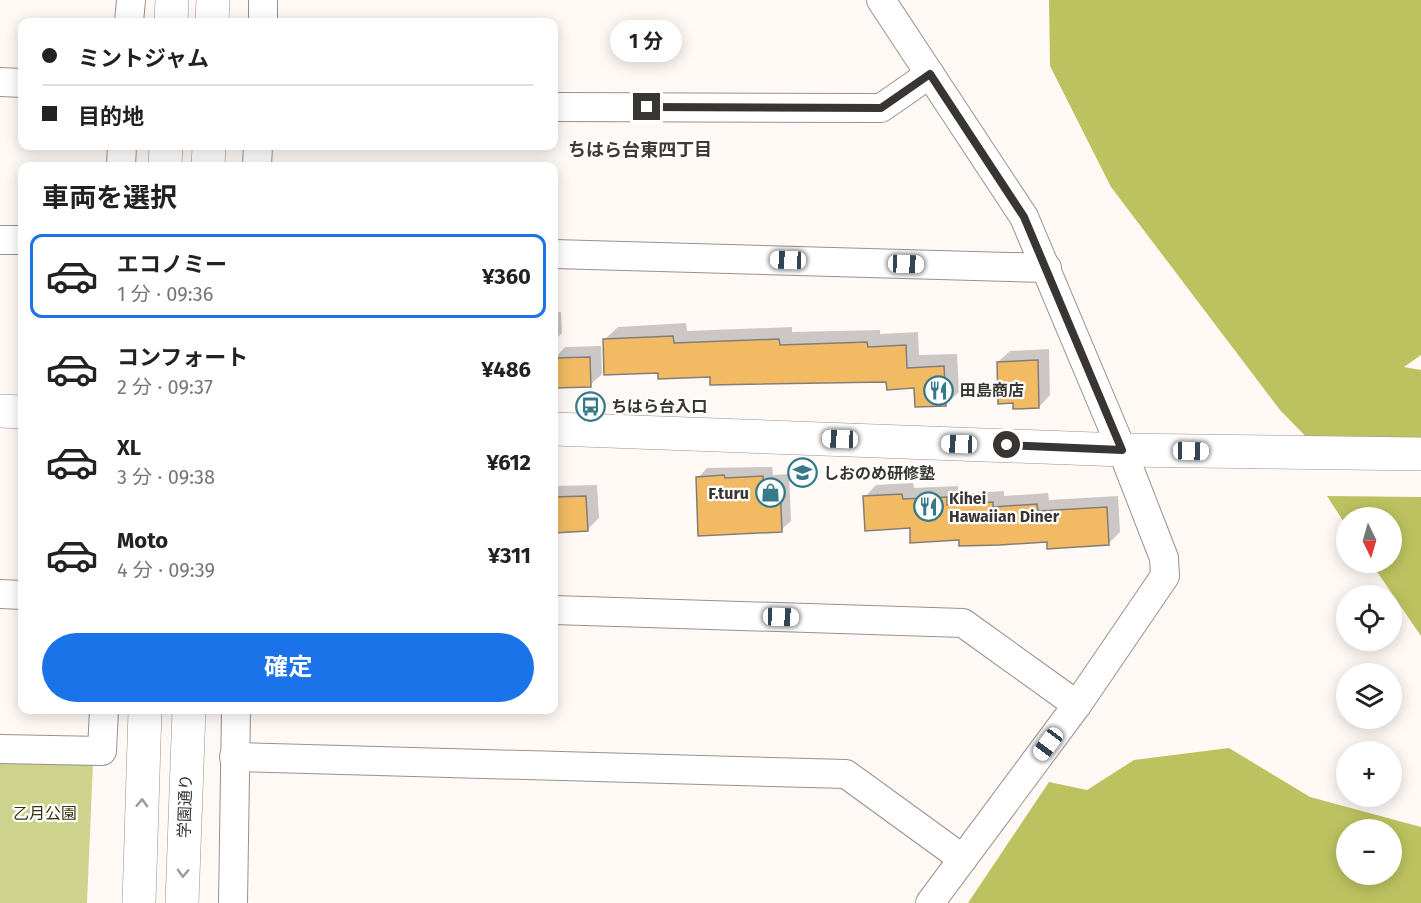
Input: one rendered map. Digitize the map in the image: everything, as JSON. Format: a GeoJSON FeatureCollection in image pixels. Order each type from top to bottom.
{"type":"FeatureCollection","features":[{"type":"Feature","properties":{"kind":"street"},"geometry":{"type":"LineString","coordinates":[[129,18],[131,0]]}},
{"type":"Feature","properties":{"kind":"street"},"geometry":{"type":"LineString","coordinates":[[171,18],[172,0]]}},
{"type":"Feature","properties":{"kind":"street"},"geometry":{"type":"LineString","coordinates":[[212,18],[213,0]]}},
{"type":"Feature","properties":{"kind":"street"},"geometry":{"type":"LineString","coordinates":[[263,0],[263,18]]}},
{"type":"Feature","properties":{"kind":"street"},"geometry":{"type":"LineString","coordinates":[[881,0],[1024,217],[1122,450],[1164,558],[1165,576],[1077,705],[930,903]]}},
{"type":"Feature","properties":{"kind":"street"},"geometry":{"type":"LineString","coordinates":[[558,107],[881,108],[930,74]]}},
{"type":"Feature","properties":{"kind":"street"},"geometry":{"type":"LineString","coordinates":[[0,82],[18,83]]}},
{"type":"Feature","properties":{"kind":"street"},"geometry":{"type":"LineString","coordinates":[[0,240],[18,240]]}},
{"type":"Feature","properties":{"kind":"street"},"geometry":{"type":"LineString","coordinates":[[558,254],[1047,268]]}},
{"type":"Feature","properties":{"kind":"street"},"geometry":{"type":"LineString","coordinates":[[0,411],[18,412]]}},
{"type":"Feature","properties":{"kind":"street"},"geometry":{"type":"LineString","coordinates":[[558,429],[1122,450],[1421,454]]}},
{"type":"Feature","properties":{"kind":"street"},"geometry":{"type":"LineString","coordinates":[[0,594],[18,595]]}},
{"type":"Feature","properties":{"kind":"street"},"geometry":{"type":"LineString","coordinates":[[558,610],[963,623],[1077,705]]}},
{"type":"Feature","properties":{"kind":"street"},"geometry":{"type":"LineString","coordinates":[[0,748],[102,751],[104,714]]}},
{"type":"Feature","properties":{"kind":"street"},"geometry":{"type":"LineString","coordinates":[[139,903],[145,714]]}},
{"type":"Feature","properties":{"kind":"street","name":"学園通り"},"geometry":{"type":"LineString","coordinates":[[182,903],[189,714]]}},
{"type":"Feature","properties":{"kind":"street"},"geometry":{"type":"LineString","coordinates":[[233,903],[236,714]]}},
{"type":"Feature","properties":{"kind":"street"},"geometry":{"type":"LineString","coordinates":[[234,757],[846,774],[963,859]]}},
{"type":"Feature","properties":{"kind":"green space"},"geometry":{"type":"Polygon","coordinates":[[[1049,0],[1421,0],[1421,355],[1404,367],[1421,370],[1421,451],[1318,449],[1280,410],[1111,187],[1050,66],[1049,0]]]}},
{"type":"Feature","properties":{"kind":"green space"},"geometry":{"type":"Polygon","coordinates":[[[1327,496],[1421,497],[1421,636],[1402,608],[1402,585],[1386,585],[1378,573],[1402,573],[1402,507],[1336,507],[1336,510],[1327,496]]]}},
{"type":"Feature","properties":{"kind":"green space"},"geometry":{"type":"Polygon","coordinates":[[[1229,748],[1310,797],[1336,804],[1336,807],[1347,807],[1391,819],[1336,819],[1336,885],[1402,885],[1402,822],[1421,827],[1421,903],[968,903],[1049,782],[1087,790],[1134,760],[1229,748]]]}},
{"type":"Feature","properties":{"kind":"green space","name":"乙月公園"},"geometry":{"type":"Polygon","coordinates":[[[0,761],[93,763],[87,903],[0,903],[0,761]]]}},
{"type":"Feature","properties":{"kind":"building"},"geometry":{"type":"Polygon","coordinates":[[[673,336],[674,343],[779,339],[780,345],[867,342],[868,347],[906,345],[907,368],[944,366],[946,406],[915,407],[914,388],[887,390],[886,382],[710,385],[710,377],[658,379],[658,373],[604,375],[603,339],[673,336]]]}},
{"type":"Feature","properties":{"kind":"building"},"geometry":{"type":"Polygon","coordinates":[[[590,357],[591,387],[558,388],[558,358],[590,357]]]}},
{"type":"Feature","properties":{"kind":"building"},"geometry":{"type":"Polygon","coordinates":[[[1038,360],[1039,408],[1013,409],[1013,403],[998,404],[997,362],[1038,360]]]}},
{"type":"Feature","properties":{"kind":"building"},"geometry":{"type":"Polygon","coordinates":[[[724,475],[725,478],[763,476],[764,484],[780,483],[782,532],[698,536],[696,477],[724,475]]]}},
{"type":"Feature","properties":{"kind":"building"},"geometry":{"type":"Polygon","coordinates":[[[902,494],[903,499],[947,497],[947,505],[993,502],[993,507],[1037,504],[1038,511],[1107,507],[1109,545],[1047,549],[1047,542],[959,546],[959,540],[910,543],[910,528],[865,531],[863,496],[902,494]]]}},
{"type":"Feature","properties":{"kind":"building"},"geometry":{"type":"Polygon","coordinates":[[[586,496],[588,531],[558,533],[558,497],[586,496]]]}},
{"type":"Feature","properties":{"kind":"place","name":"田島商店"},"geometry":{"type":"Point","coordinates":[939,390]}},
{"type":"Feature","properties":{"kind":"place","name":"ちはら台入口"},"geometry":{"type":"Point","coordinates":[590,406]}},
{"type":"Feature","properties":{"kind":"place","name":"しおのめ研修塾"},"geometry":{"type":"Point","coordinates":[802,473]}},
{"type":"Feature","properties":{"kind":"place","name":"F.turu"},"geometry":{"type":"Point","coordinates":[770,493]}},
{"type":"Feature","properties":{"kind":"place","name":"Kihei Hawaiian Diner"},"geometry":{"type":"Point","coordinates":[928,507]}},
{"type":"Feature","properties":{"kind":"district","name":"ちはら台東四丁目"},"geometry":{"type":"Point","coordinates":[640,150]}},
{"type":"Feature","properties":{"kind":"route"},"geometry":{"type":"LineString","coordinates":[[647,107],[881,108],[930,74],[1024,217],[1122,450],[1007,445]]}}]}
